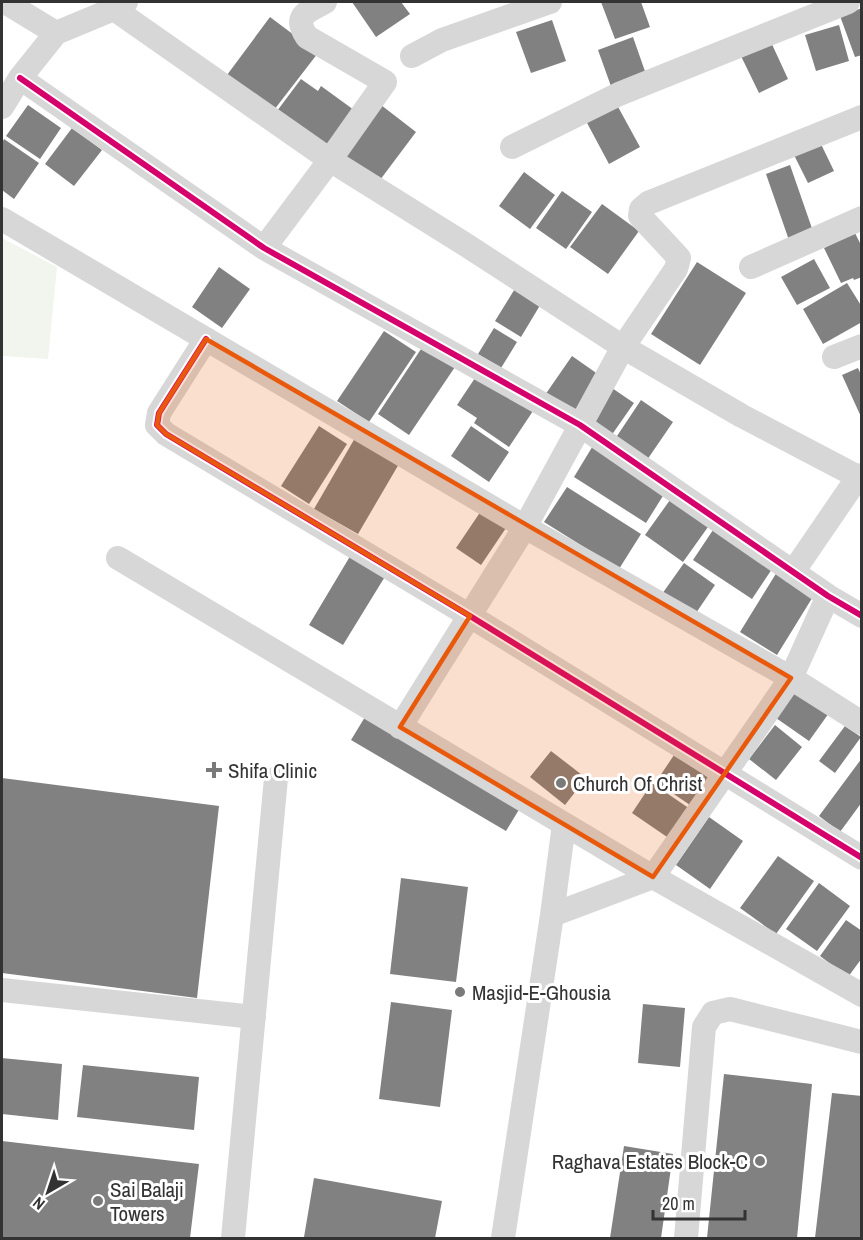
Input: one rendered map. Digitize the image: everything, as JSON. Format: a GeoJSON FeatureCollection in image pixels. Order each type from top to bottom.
{"type":"FeatureCollection","features":[{"type":"Feature","properties":{"kind":"street"},"geometry":{"type":"LineString","coordinates":[[5,2],[56,33]]}},
{"type":"Feature","properties":{"kind":"street"},"geometry":{"type":"LineString","coordinates":[[264,248],[385,82],[307,37],[301,28],[303,15],[325,2]]}},
{"type":"Feature","properties":{"kind":"street"},"geometry":{"type":"LineString","coordinates":[[411,56],[442,40],[550,2]]}},
{"type":"Feature","properties":{"kind":"street"},"geometry":{"type":"LineString","coordinates":[[512,147],[619,94],[848,2]]}},
{"type":"Feature","properties":{"kind":"street"},"geometry":{"type":"LineString","coordinates":[[2,107],[56,33],[120,5],[330,160],[623,347],[742,416],[860,477],[793,572]]}},
{"type":"Feature","properties":{"kind":"street"},"geometry":{"type":"LineString","coordinates":[[21,78],[264,248],[580,425],[828,596],[861,616]]}},
{"type":"Feature","properties":{"kind":"street"},"geometry":{"type":"LineString","coordinates":[[400,727],[525,527],[623,347],[676,269],[680,258],[640,216],[641,209],[648,203],[861,117]]}},
{"type":"Feature","properties":{"kind":"street"},"geometry":{"type":"LineString","coordinates":[[751,267],[861,218]]}},
{"type":"Feature","properties":{"kind":"street"},"geometry":{"type":"LineString","coordinates":[[2,219],[525,527],[791,678],[861,723]]}},
{"type":"Feature","properties":{"kind":"street"},"geometry":{"type":"LineString","coordinates":[[207,339],[159,413],[157,424],[166,434],[470,616],[861,858]]}},
{"type":"Feature","properties":{"kind":"street"},"geometry":{"type":"LineString","coordinates":[[834,357],[861,346]]}},
{"type":"Feature","properties":{"kind":"street"},"geometry":{"type":"LineString","coordinates":[[118,558],[653,877],[861,995]]}},
{"type":"Feature","properties":{"kind":"street"},"geometry":{"type":"LineString","coordinates":[[552,915],[653,877],[791,678],[828,596]]}},
{"type":"Feature","properties":{"kind":"street"},"geometry":{"type":"LineString","coordinates":[[233,1239],[276,778]]}},
{"type":"Feature","properties":{"kind":"street"},"geometry":{"type":"LineString","coordinates":[[503,1239],[564,824]]}},
{"type":"Feature","properties":{"kind":"street"},"geometry":{"type":"LineString","coordinates":[[2,990],[254,1017]]}},
{"type":"Feature","properties":{"kind":"street"},"geometry":{"type":"LineString","coordinates":[[686,1239],[704,1026],[712,1013],[730,1009],[861,1042]]}},
{"type":"Feature","properties":{"kind":"highlighted area"},"geometry":{"type":"Polygon","coordinates":[[[206,339],[791,678],[653,877],[400,727],[470,616],[166,434],[157,425],[159,413],[206,339]]]}},
{"type":"Feature","properties":{"kind":"shaded area"},"geometry":{"type":"Polygon","coordinates":[[[2,238],[57,267],[48,359],[2,356],[2,238]]]}},
{"type":"Feature","properties":{"kind":"building"},"geometry":{"type":"Polygon","coordinates":[[[352,2],[401,2],[410,14],[376,37],[352,2]]]}},
{"type":"Feature","properties":{"kind":"building"},"geometry":{"type":"Polygon","coordinates":[[[601,2],[641,2],[650,27],[615,39],[601,2]]]}},
{"type":"Feature","properties":{"kind":"building"},"geometry":{"type":"Polygon","coordinates":[[[862,8],[862,55],[855,57],[840,16],[862,8]]]}},
{"type":"Feature","properties":{"kind":"building"},"geometry":{"type":"Polygon","coordinates":[[[270,17],[318,53],[274,110],[227,75],[270,17]]]}},
{"type":"Feature","properties":{"kind":"building"},"geometry":{"type":"Polygon","coordinates":[[[552,20],[566,61],[531,73],[516,32],[552,20]]]}},
{"type":"Feature","properties":{"kind":"building"},"geometry":{"type":"Polygon","coordinates":[[[839,25],[849,61],[816,71],[805,35],[839,25]]]}},
{"type":"Feature","properties":{"kind":"building"},"geometry":{"type":"Polygon","coordinates":[[[633,37],[647,77],[612,89],[598,50],[633,37]]]}},
{"type":"Feature","properties":{"kind":"building"},"geometry":{"type":"Polygon","coordinates":[[[770,40],[788,79],[759,93],[740,54],[770,40]]]}},
{"type":"Feature","properties":{"kind":"building"},"geometry":{"type":"Polygon","coordinates":[[[301,79],[318,91],[321,86],[354,110],[326,148],[277,111],[301,79]]]}},
{"type":"Feature","properties":{"kind":"building"},"geometry":{"type":"Polygon","coordinates":[[[28,105],[61,128],[40,159],[6,136],[28,105]]]}},
{"type":"Feature","properties":{"kind":"building"},"geometry":{"type":"Polygon","coordinates":[[[381,105],[416,132],[377,184],[342,157],[381,105]]]}},
{"type":"Feature","properties":{"kind":"building"},"geometry":{"type":"Polygon","coordinates":[[[617,105],[640,147],[609,164],[586,121],[617,105]]]}},
{"type":"Feature","properties":{"kind":"building"},"geometry":{"type":"Polygon","coordinates":[[[72,128],[102,150],[74,186],[45,164],[72,128]]]}},
{"type":"Feature","properties":{"kind":"building"},"geometry":{"type":"Polygon","coordinates":[[[4,139],[39,163],[14,199],[2,190],[2,143],[4,139]]]}},
{"type":"Feature","properties":{"kind":"building"},"geometry":{"type":"Polygon","coordinates":[[[820,142],[834,171],[808,183],[794,155],[820,142]]]}},
{"type":"Feature","properties":{"kind":"building"},"geometry":{"type":"Polygon","coordinates":[[[790,165],[815,237],[791,246],[766,174],[790,165]]]}},
{"type":"Feature","properties":{"kind":"building"},"geometry":{"type":"Polygon","coordinates":[[[524,172],[555,195],[530,229],[499,206],[524,172]]]}},
{"type":"Feature","properties":{"kind":"building"},"geometry":{"type":"Polygon","coordinates":[[[562,191],[592,212],[566,249],[536,228],[562,191]]]}},
{"type":"Feature","properties":{"kind":"building"},"geometry":{"type":"Polygon","coordinates":[[[602,204],[639,231],[608,274],[570,247],[602,204]]]}},
{"type":"Feature","properties":{"kind":"building"},"geometry":{"type":"Polygon","coordinates":[[[855,233],[862,247],[862,277],[841,283],[824,248],[855,233]]]}},
{"type":"Feature","properties":{"kind":"building"},"geometry":{"type":"Polygon","coordinates":[[[814,259],[830,288],[797,305],[781,277],[814,259]]]}},
{"type":"Feature","properties":{"kind":"building"},"geometry":{"type":"Polygon","coordinates":[[[697,262],[746,293],[700,365],[651,334],[697,262]]]}},
{"type":"Feature","properties":{"kind":"building"},"geometry":{"type":"Polygon","coordinates":[[[219,267],[250,289],[222,328],[192,307],[219,267]]]}},
{"type":"Feature","properties":{"kind":"building"},"geometry":{"type":"Polygon","coordinates":[[[847,283],[862,307],[862,322],[823,344],[803,309],[847,283]]]}},
{"type":"Feature","properties":{"kind":"building"},"geometry":{"type":"Polygon","coordinates":[[[516,287],[542,302],[521,337],[495,321],[516,287]]]}},
{"type":"Feature","properties":{"kind":"building"},"geometry":{"type":"Polygon","coordinates":[[[494,328],[517,342],[501,368],[478,354],[494,328]]]}},
{"type":"Feature","properties":{"kind":"building"},"geometry":{"type":"Polygon","coordinates":[[[384,331],[416,352],[369,422],[337,401],[384,331]]]}},
{"type":"Feature","properties":{"kind":"building"},"geometry":{"type":"Polygon","coordinates":[[[425,343],[457,364],[409,435],[378,414],[425,343]]]}},
{"type":"Feature","properties":{"kind":"building"},"geometry":{"type":"Polygon","coordinates":[[[572,356],[602,377],[575,416],[545,395],[572,356]]]}},
{"type":"Feature","properties":{"kind":"building"},"geometry":{"type":"Polygon","coordinates":[[[858,368],[862,377],[862,419],[842,375],[858,368]]]}},
{"type":"Feature","properties":{"kind":"building"},"geometry":{"type":"Polygon","coordinates":[[[479,372],[535,408],[509,447],[474,423],[477,418],[457,405],[479,372]]]}},
{"type":"Feature","properties":{"kind":"building"},"geometry":{"type":"Polygon","coordinates":[[[609,386],[634,403],[611,436],[586,419],[609,386]]]}},
{"type":"Feature","properties":{"kind":"building"},"geometry":{"type":"Polygon","coordinates":[[[641,400],[673,422],[647,460],[615,439],[641,400]]]}},
{"type":"Feature","properties":{"kind":"building"},"geometry":{"type":"Polygon","coordinates":[[[319,426],[347,444],[309,504],[281,486],[319,426]]]}},
{"type":"Feature","properties":{"kind":"building"},"geometry":{"type":"Polygon","coordinates":[[[471,426],[509,452],[489,482],[451,456],[471,426]]]}},
{"type":"Feature","properties":{"kind":"building"},"geometry":{"type":"Polygon","coordinates":[[[359,431],[403,457],[358,534],[314,509],[359,431]]]}},
{"type":"Feature","properties":{"kind":"building"},"geometry":{"type":"Polygon","coordinates":[[[594,444],[666,491],[646,523],[574,477],[594,444]]]}},
{"type":"Feature","properties":{"kind":"building"},"geometry":{"type":"Polygon","coordinates":[[[567,487],[641,534],[619,569],[544,522],[567,487]]]}},
{"type":"Feature","properties":{"kind":"building"},"geometry":{"type":"Polygon","coordinates":[[[670,500],[708,527],[683,562],[645,535],[670,500]]]}},
{"type":"Feature","properties":{"kind":"building"},"geometry":{"type":"Polygon","coordinates":[[[481,511],[506,528],[481,565],[456,548],[481,511]]]}},
{"type":"Feature","properties":{"kind":"building"},"geometry":{"type":"Polygon","coordinates":[[[717,524],[776,563],[752,599],[693,560],[717,524]]]}},
{"type":"Feature","properties":{"kind":"building"},"geometry":{"type":"Polygon","coordinates":[[[355,548],[389,570],[343,645],[309,625],[355,548]]]}},
{"type":"Feature","properties":{"kind":"building"},"geometry":{"type":"Polygon","coordinates":[[[684,563],[715,585],[694,616],[662,594],[684,563]]]}},
{"type":"Feature","properties":{"kind":"building"},"geometry":{"type":"Polygon","coordinates":[[[777,572],[814,595],[777,655],[740,632],[777,572]]]}},
{"type":"Feature","properties":{"kind":"building"},"geometry":{"type":"Polygon","coordinates":[[[796,689],[829,713],[809,741],[776,718],[796,689]]]}},
{"type":"Feature","properties":{"kind":"building"},"geometry":{"type":"Polygon","coordinates":[[[368,712],[523,803],[506,831],[351,740],[368,712]]]}},
{"type":"Feature","properties":{"kind":"building"},"geometry":{"type":"Polygon","coordinates":[[[775,725],[802,747],[776,780],[749,759],[775,725]]]}},
{"type":"Feature","properties":{"kind":"building"},"geometry":{"type":"Polygon","coordinates":[[[845,726],[861,737],[835,773],[819,761],[845,726]]]}},
{"type":"Feature","properties":{"kind":"building"},"geometry":{"type":"Polygon","coordinates":[[[551,751],[586,778],[565,805],[530,777],[551,751]]]}},
{"type":"Feature","properties":{"kind":"building"},"geometry":{"type":"Polygon","coordinates":[[[674,755],[709,778],[690,805],[656,782],[674,755]]]}},
{"type":"Feature","properties":{"kind":"building"},"geometry":{"type":"Polygon","coordinates":[[[862,758],[862,802],[840,832],[819,816],[862,758]]]}},
{"type":"Feature","properties":{"kind":"building"},"geometry":{"type":"Polygon","coordinates":[[[2,778],[219,806],[197,998],[2,973],[2,778]]]}},
{"type":"Feature","properties":{"kind":"building"},"geometry":{"type":"Polygon","coordinates":[[[652,783],[690,809],[670,839],[632,813],[652,783]]]}},
{"type":"Feature","properties":{"kind":"building"},"geometry":{"type":"Polygon","coordinates":[[[709,817],[743,841],[710,889],[676,865],[709,817]]]}},
{"type":"Feature","properties":{"kind":"building"},"geometry":{"type":"Polygon","coordinates":[[[778,856],[814,881],[776,934],[740,908],[778,856]]]}},
{"type":"Feature","properties":{"kind":"building"},"geometry":{"type":"Polygon","coordinates":[[[401,878],[468,887],[456,982],[390,974],[401,878]]]}},
{"type":"Feature","properties":{"kind":"building"},"geometry":{"type":"Polygon","coordinates":[[[819,883],[850,906],[817,951],[786,929],[819,883]]]}},
{"type":"Feature","properties":{"kind":"building"},"geometry":{"type":"Polygon","coordinates":[[[846,920],[862,931],[862,958],[848,977],[820,956],[846,920]]]}},
{"type":"Feature","properties":{"kind":"building"},"geometry":{"type":"Polygon","coordinates":[[[391,1002],[452,1010],[440,1107],[379,1099],[391,1002]]]}},
{"type":"Feature","properties":{"kind":"building"},"geometry":{"type":"Polygon","coordinates":[[[643,1004],[685,1008],[680,1067],[638,1063],[643,1004]]]}},
{"type":"Feature","properties":{"kind":"building"},"geometry":{"type":"Polygon","coordinates":[[[2,1058],[62,1064],[58,1120],[2,1114],[2,1058]]]}},
{"type":"Feature","properties":{"kind":"building"},"geometry":{"type":"Polygon","coordinates":[[[83,1065],[199,1077],[194,1130],[77,1117],[83,1065]]]}},
{"type":"Feature","properties":{"kind":"building","name":"Raghava Estates Block-C"},"geometry":{"type":"Polygon","coordinates":[[[724,1074],[812,1084],[797,1238],[707,1238],[724,1074]]]}},
{"type":"Feature","properties":{"kind":"building"},"geometry":{"type":"Polygon","coordinates":[[[832,1093],[862,1096],[862,1238],[815,1238],[832,1093]]]}},
{"type":"Feature","properties":{"kind":"building","name":"Sai Balaji Towers"},"geometry":{"type":"Polygon","coordinates":[[[2,1141],[199,1164],[190,1238],[2,1238],[2,1141]]]}},
{"type":"Feature","properties":{"kind":"building"},"geometry":{"type":"Polygon","coordinates":[[[624,1146],[673,1154],[661,1238],[610,1238],[624,1146]]]}},
{"type":"Feature","properties":{"kind":"building"},"geometry":{"type":"Polygon","coordinates":[[[314,1178],[442,1201],[435,1238],[304,1237],[314,1178]]]}},
{"type":"Feature","properties":{"kind":"cycle path"},"geometry":{"type":"LineString","coordinates":[[20,78],[264,248],[580,425],[828,596],[862,616]]}},
{"type":"Feature","properties":{"kind":"cycle path"},"geometry":{"type":"LineString","coordinates":[[206,339],[159,413],[157,425],[166,434],[470,616],[862,858]]}},
{"type":"Feature","properties":{"kind":"place","name":"Shifa Clinic"},"geometry":{"type":"Point","coordinates":[214,770]}},
{"type":"Feature","properties":{"kind":"place","name":"Church Of Christ"},"geometry":{"type":"Point","coordinates":[561,783]}},
{"type":"Feature","properties":{"kind":"place","name":"Masjid-E-Ghousia"},"geometry":{"type":"Point","coordinates":[460,992]}},
{"type":"Feature","properties":{"kind":"place","name":"Raghava Estates Block-C"},"geometry":{"type":"Point","coordinates":[760,1161]}},
{"type":"Feature","properties":{"kind":"place","name":"Sai Balaji Towers"},"geometry":{"type":"Point","coordinates":[98,1201]}}]}
